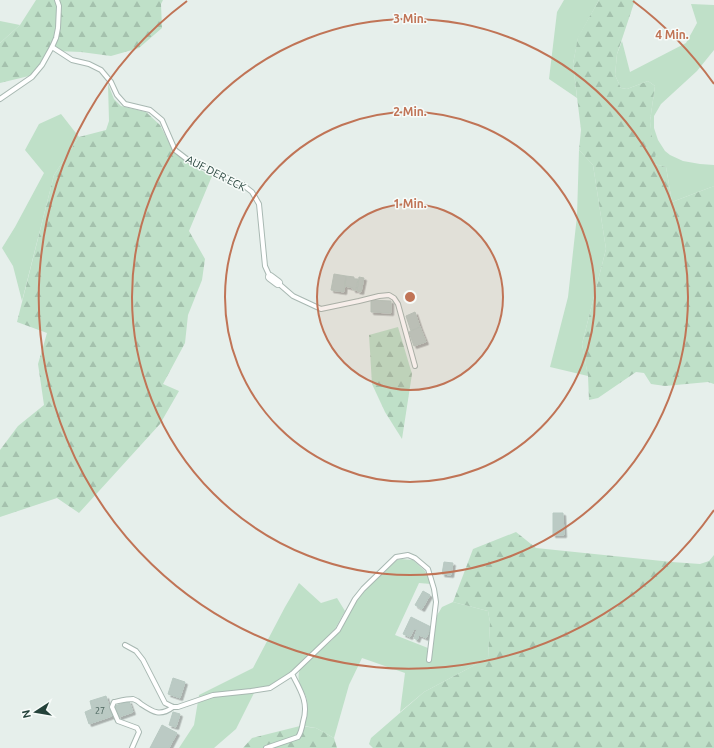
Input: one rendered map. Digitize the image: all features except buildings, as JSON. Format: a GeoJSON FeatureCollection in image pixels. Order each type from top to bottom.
{"type":"FeatureCollection","features":[{"type":"Feature","properties":{"kind":"street","name":"AUF DER ECK"},"geometry":{"type":"LineString","coordinates":[[270,277],[278,284]]}},
{"type":"Feature","properties":{"kind":"lane"},"geometry":{"type":"LineString","coordinates":[[0,99],[32,77],[42,65],[56,38],[59,6],[57,0]]}},
{"type":"Feature","properties":{"kind":"lane","name":"AUF DER ECK"},"geometry":{"type":"LineString","coordinates":[[52,47],[72,60],[89,64],[100,70],[111,82],[117,95],[125,104],[150,110],[162,120],[175,150],[188,160],[243,185],[252,192],[259,204],[266,266],[270,277]]}},
{"type":"Feature","properties":{"kind":"lane","name":"AUF DER ECK"},"geometry":{"type":"LineString","coordinates":[[278,284],[292,296],[321,309],[379,296],[390,295],[398,304],[415,366]]}},
{"type":"Feature","properties":{"kind":"lane"},"geometry":{"type":"LineString","coordinates":[[125,645],[136,651],[143,660],[165,703],[173,707],[178,707],[213,694],[270,688],[292,674],[338,630],[355,599],[363,589],[396,557],[408,555],[416,558],[428,569],[434,589],[436,602],[429,660]]}},
{"type":"Feature","properties":{"kind":"lane"},"geometry":{"type":"LineString","coordinates":[[266,748],[298,737],[300,733],[306,715],[305,701],[292,674]]}},
{"type":"Feature","properties":{"kind":"lane"},"geometry":{"type":"LineString","coordinates":[[132,748],[139,732],[137,728],[118,721],[112,707],[114,702],[132,699],[138,701],[151,711],[159,713],[167,711],[173,707]]}},
{"type":"Feature","properties":{"kind":"green space"},"geometry":{"type":"Polygon","coordinates":[[[36,0],[163,0],[161,4],[162,28],[139,48],[111,56],[50,49],[33,75],[0,83],[0,43],[20,25],[36,0]]]}},
{"type":"Feature","properties":{"kind":"green space"},"geometry":{"type":"Polygon","coordinates":[[[564,0],[599,0],[578,38],[573,64],[577,98],[549,79],[557,12],[564,0]]]}},
{"type":"Feature","properties":{"kind":"green space"},"geometry":{"type":"Polygon","coordinates":[[[599,0],[635,0],[617,54],[615,75],[621,88],[627,89],[648,81],[655,86],[650,121],[656,152],[654,164],[666,167],[672,202],[714,186],[714,384],[708,382],[665,386],[651,384],[644,373],[636,372],[598,398],[589,400],[588,376],[582,344],[606,249],[593,165],[579,150],[581,130],[573,64],[578,37],[599,0]]]}},
{"type":"Feature","properties":{"kind":"green space"},"geometry":{"type":"Polygon","coordinates":[[[691,4],[714,5],[714,50],[697,71],[661,104],[654,116],[654,128],[658,140],[665,151],[670,155],[683,161],[714,165],[714,186],[672,202],[666,167],[654,164],[650,121],[655,86],[648,81],[627,89],[621,88],[615,75],[617,54],[622,41],[630,72],[686,43],[697,23],[691,4]]]}},
{"type":"Feature","properties":{"kind":"green space"},"geometry":{"type":"Polygon","coordinates":[[[0,21],[20,25],[0,43],[0,21]]]}},
{"type":"Feature","properties":{"kind":"green space"},"geometry":{"type":"Polygon","coordinates":[[[108,84],[114,99],[121,106],[146,112],[160,125],[174,152],[187,163],[212,176],[189,231],[205,259],[202,280],[188,315],[185,343],[163,384],[179,391],[160,424],[79,513],[57,498],[0,517],[0,450],[18,426],[44,405],[38,364],[47,333],[17,322],[54,175],[79,137],[106,130],[109,121],[108,84]]]}},
{"type":"Feature","properties":{"kind":"green space"},"geometry":{"type":"Polygon","coordinates":[[[61,114],[79,137],[54,175],[22,301],[13,266],[2,248],[44,173],[25,150],[39,124],[61,114]]]}},
{"type":"Feature","properties":{"kind":"green space"},"geometry":{"type":"Polygon","coordinates":[[[579,150],[593,165],[606,249],[582,344],[588,376],[550,367],[568,297],[577,216],[579,150]]]}},
{"type":"Feature","properties":{"kind":"green space"},"geometry":{"type":"Polygon","coordinates":[[[398,327],[412,374],[402,439],[385,412],[372,384],[369,335],[398,327]]]}},
{"type":"Feature","properties":{"kind":"green space"},"geometry":{"type":"Polygon","coordinates":[[[516,532],[536,548],[700,564],[709,561],[714,555],[714,748],[373,748],[369,744],[371,738],[424,692],[488,658],[490,622],[488,611],[453,602],[473,549],[516,532]]]}},
{"type":"Feature","properties":{"kind":"green space"},"geometry":{"type":"Polygon","coordinates":[[[397,560],[413,560],[425,571],[431,584],[419,583],[395,635],[428,648],[436,617],[442,607],[453,602],[488,611],[490,622],[488,658],[424,692],[400,712],[405,673],[362,658],[349,685],[334,738],[316,728],[304,726],[307,713],[307,700],[299,682],[300,669],[333,639],[364,591],[397,560]]]}},
{"type":"Feature","properties":{"kind":"green space"},"geometry":{"type":"Polygon","coordinates":[[[299,583],[321,603],[337,598],[345,611],[335,629],[290,673],[274,684],[254,693],[236,729],[214,748],[179,748],[194,725],[199,695],[253,668],[299,583]]]}},
{"type":"Feature","properties":{"kind":"green space"},"geometry":{"type":"Polygon","coordinates":[[[300,726],[316,728],[334,738],[337,748],[243,748],[252,738],[300,726]]]}}]}
